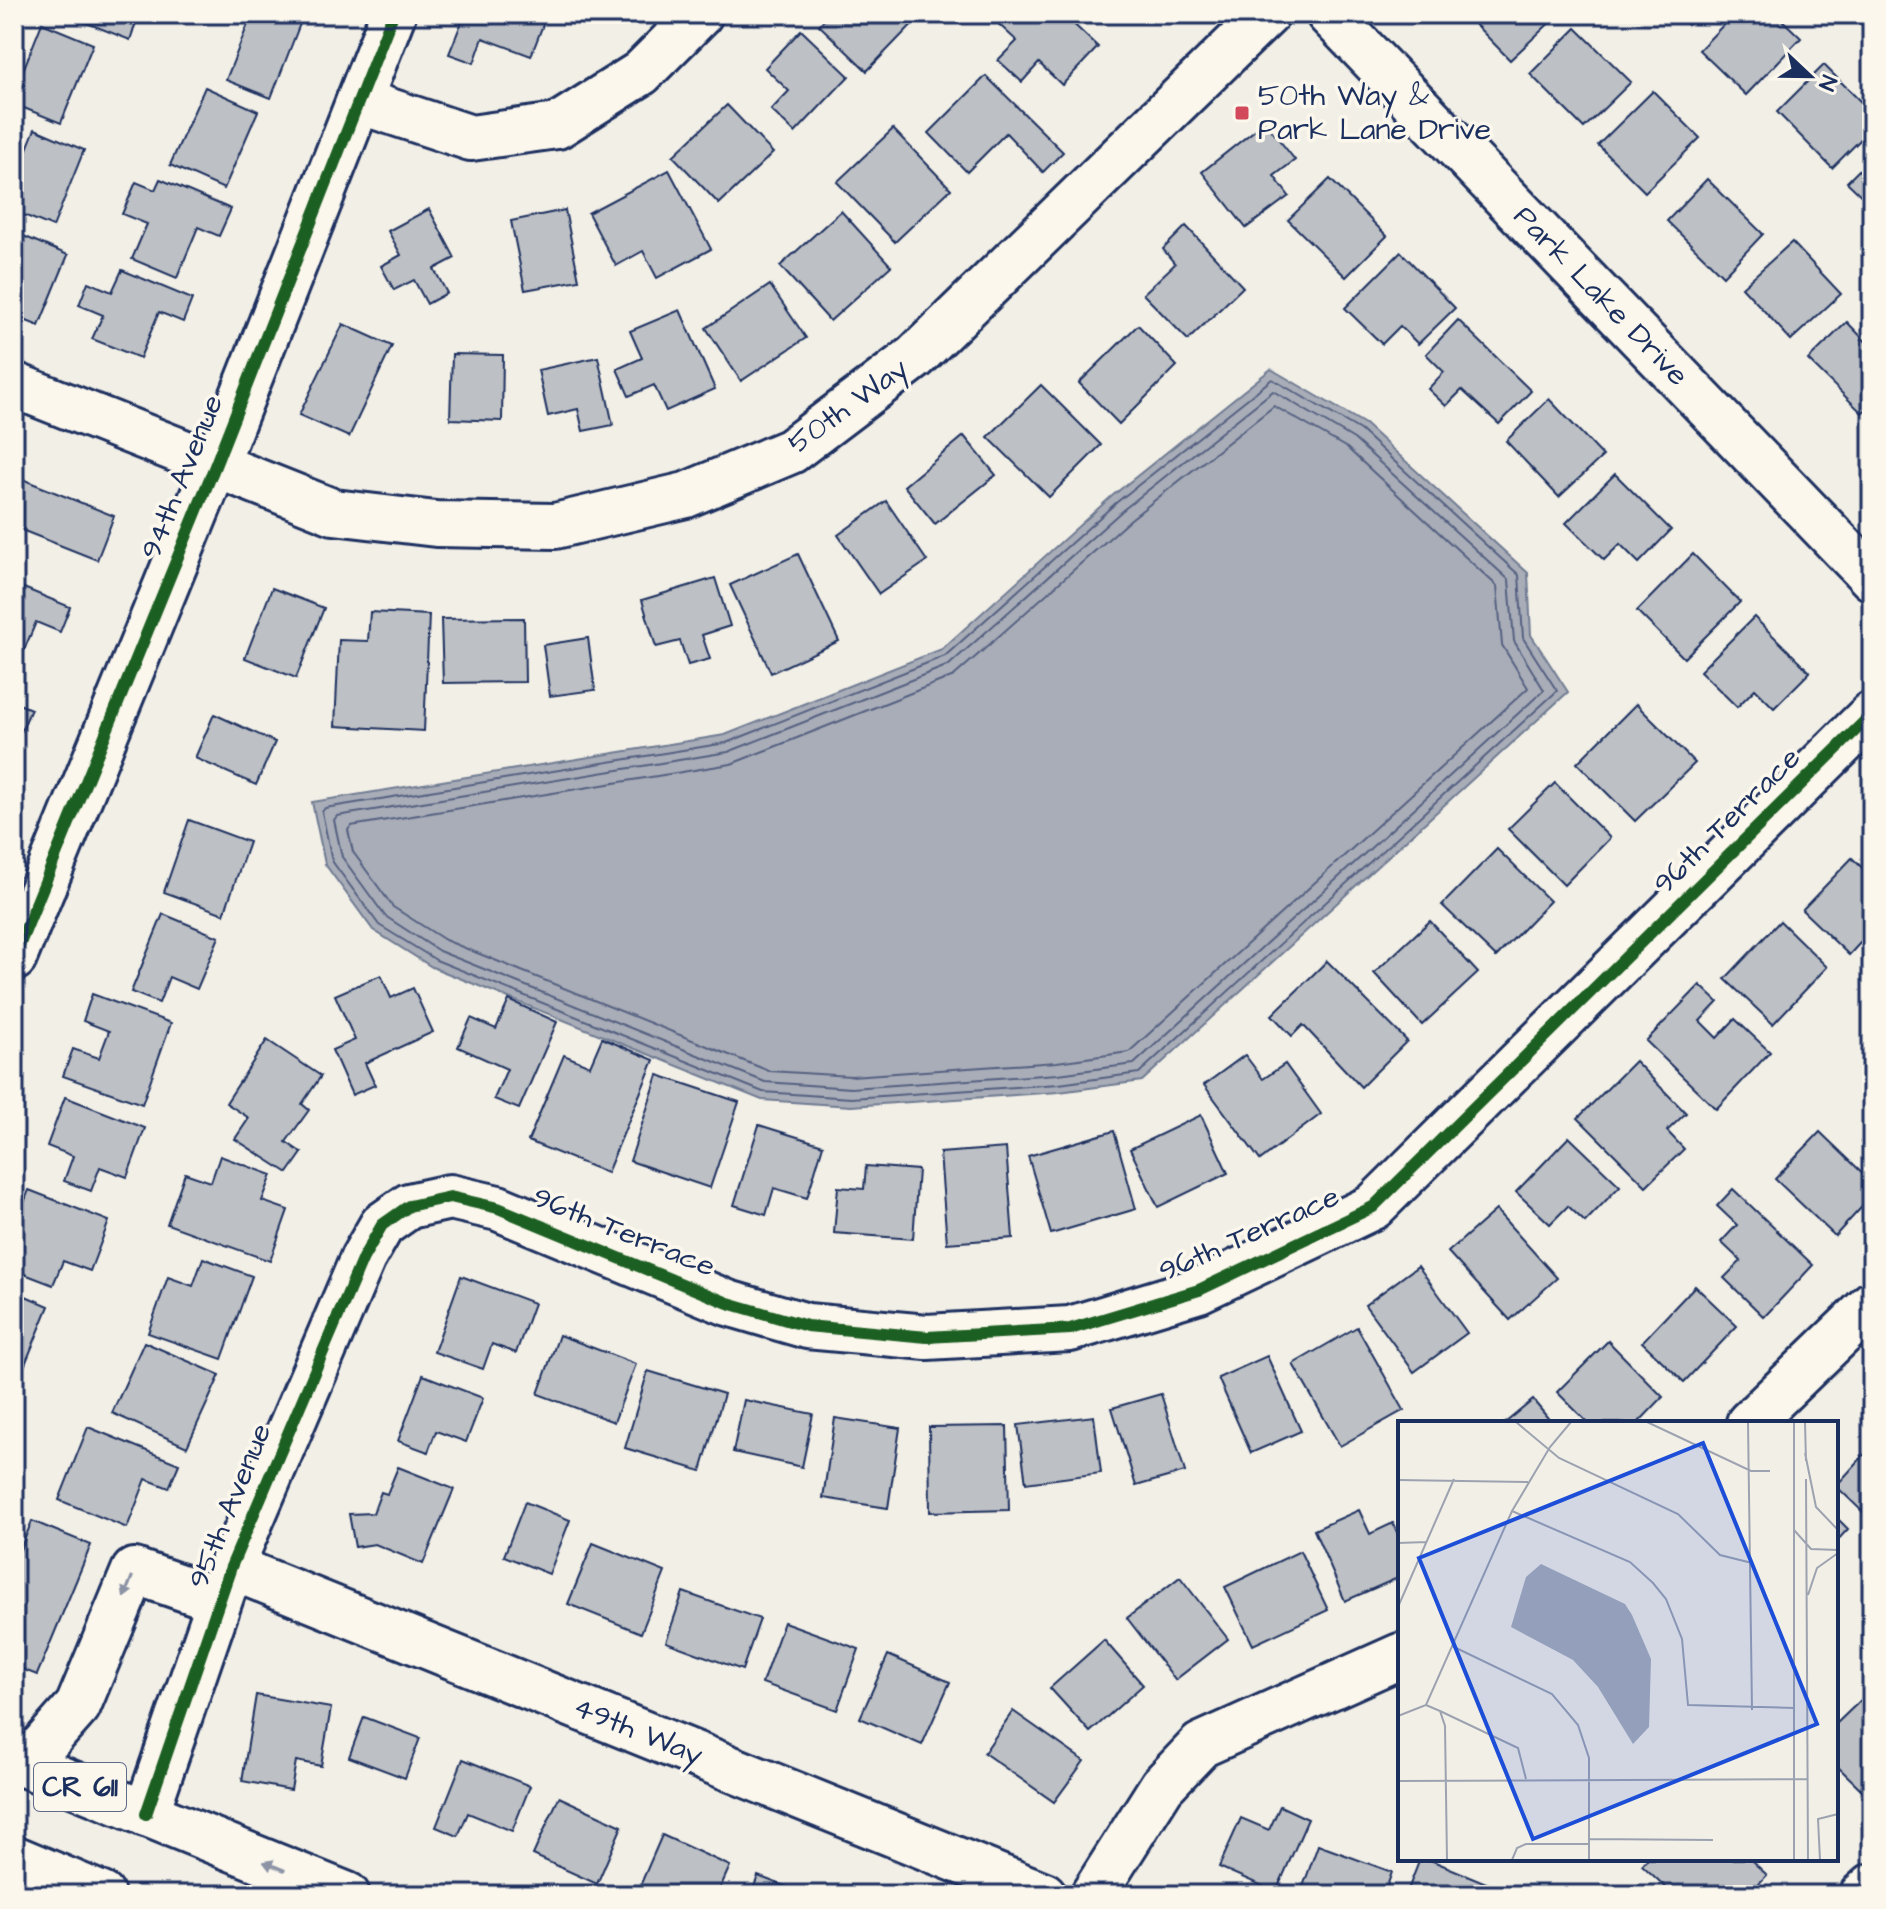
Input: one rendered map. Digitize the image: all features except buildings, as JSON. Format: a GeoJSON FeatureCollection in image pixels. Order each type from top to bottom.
{"type":"FeatureCollection","features":[{"type":"Feature","properties":{"kind":"street","name":"94th Avenue"},"geometry":{"type":"LineString","coordinates":[[14,958],[215,466],[393,14]]}},
{"type":"Feature","properties":{"kind":"street"},"geometry":{"type":"LineString","coordinates":[[359,101],[471,138],[557,126],[641,73],[700,14]]}},
{"type":"Feature","properties":{"kind":"street","name":"50th Way"},"geometry":{"type":"LineString","coordinates":[[14,385],[334,512],[436,524],[555,526],[686,495],[791,451],[915,357],[1267,14]]}},
{"type":"Feature","properties":{"kind":"street","name":"Park Lake Drive"},"geometry":{"type":"LineString","coordinates":[[1329,14],[1872,578]]}},
{"type":"Feature","properties":{"kind":"street","name":"96th Terrace"},"geometry":{"type":"LineString","coordinates":[[382,1225],[409,1206],[450,1197],[498,1208],[728,1303],[807,1326],[927,1337],[1070,1329],[1199,1290],[1373,1207],[1872,714]]}},
{"type":"Feature","properties":{"kind":"street","name":"95th Avenue"},"geometry":{"type":"LineString","coordinates":[[146,1814],[225,1584],[363,1258],[382,1225]]}},
{"type":"Feature","properties":{"kind":"street"},"geometry":{"type":"LineString","coordinates":[[1751,1421],[1872,1304]]}},
{"type":"Feature","properties":{"kind":"street","name":"49th Way"},"geometry":{"type":"LineString","coordinates":[[20,1763],[78,1706],[134,1571],[225,1584],[1044,1895]]}},
{"type":"Feature","properties":{"kind":"street"},"geometry":{"type":"LineString","coordinates":[[1093,1895],[1162,1786],[1201,1745],[1398,1657]]}},
{"type":"Feature","properties":{"kind":"street","name":"CR 611"},"geometry":{"type":"LineString","coordinates":[[20,1763],[347,1895]]}},
{"type":"Feature","properties":{"kind":"street"},"geometry":{"type":"LineString","coordinates":[[14,1858],[102,1895]]}},
{"type":"Feature","properties":{"kind":"street"},"geometry":{"type":"LineString","coordinates":[[1862,1895],[1872,1886]]}},
{"type":"Feature","properties":{"kind":"water"},"geometry":{"type":"Polygon","coordinates":[[[1271,369],[1365,424],[1528,573],[1531,635],[1568,692],[1142,1081],[1059,1092],[851,1106],[762,1100],[432,967],[373,930],[325,864],[312,802],[725,735],[942,649],[1112,496],[1271,369]]]}},
{"type":"Feature","properties":{"kind":"cycle path"},"geometry":{"type":"LineString","coordinates":[[14,958],[215,466],[393,14]]}},
{"type":"Feature","properties":{"kind":"cycle path"},"geometry":{"type":"LineString","coordinates":[[146,1814],[231,1567],[363,1258],[382,1225],[409,1206],[450,1197],[498,1208],[728,1303],[807,1326],[927,1337],[1070,1329],[1199,1290],[1373,1207],[1872,714]]}},
{"type":"Feature","properties":{"kind":"place","name":"50th Way & Park Lane Drive"},"geometry":{"type":"Point","coordinates":[1242,113]}}]}
